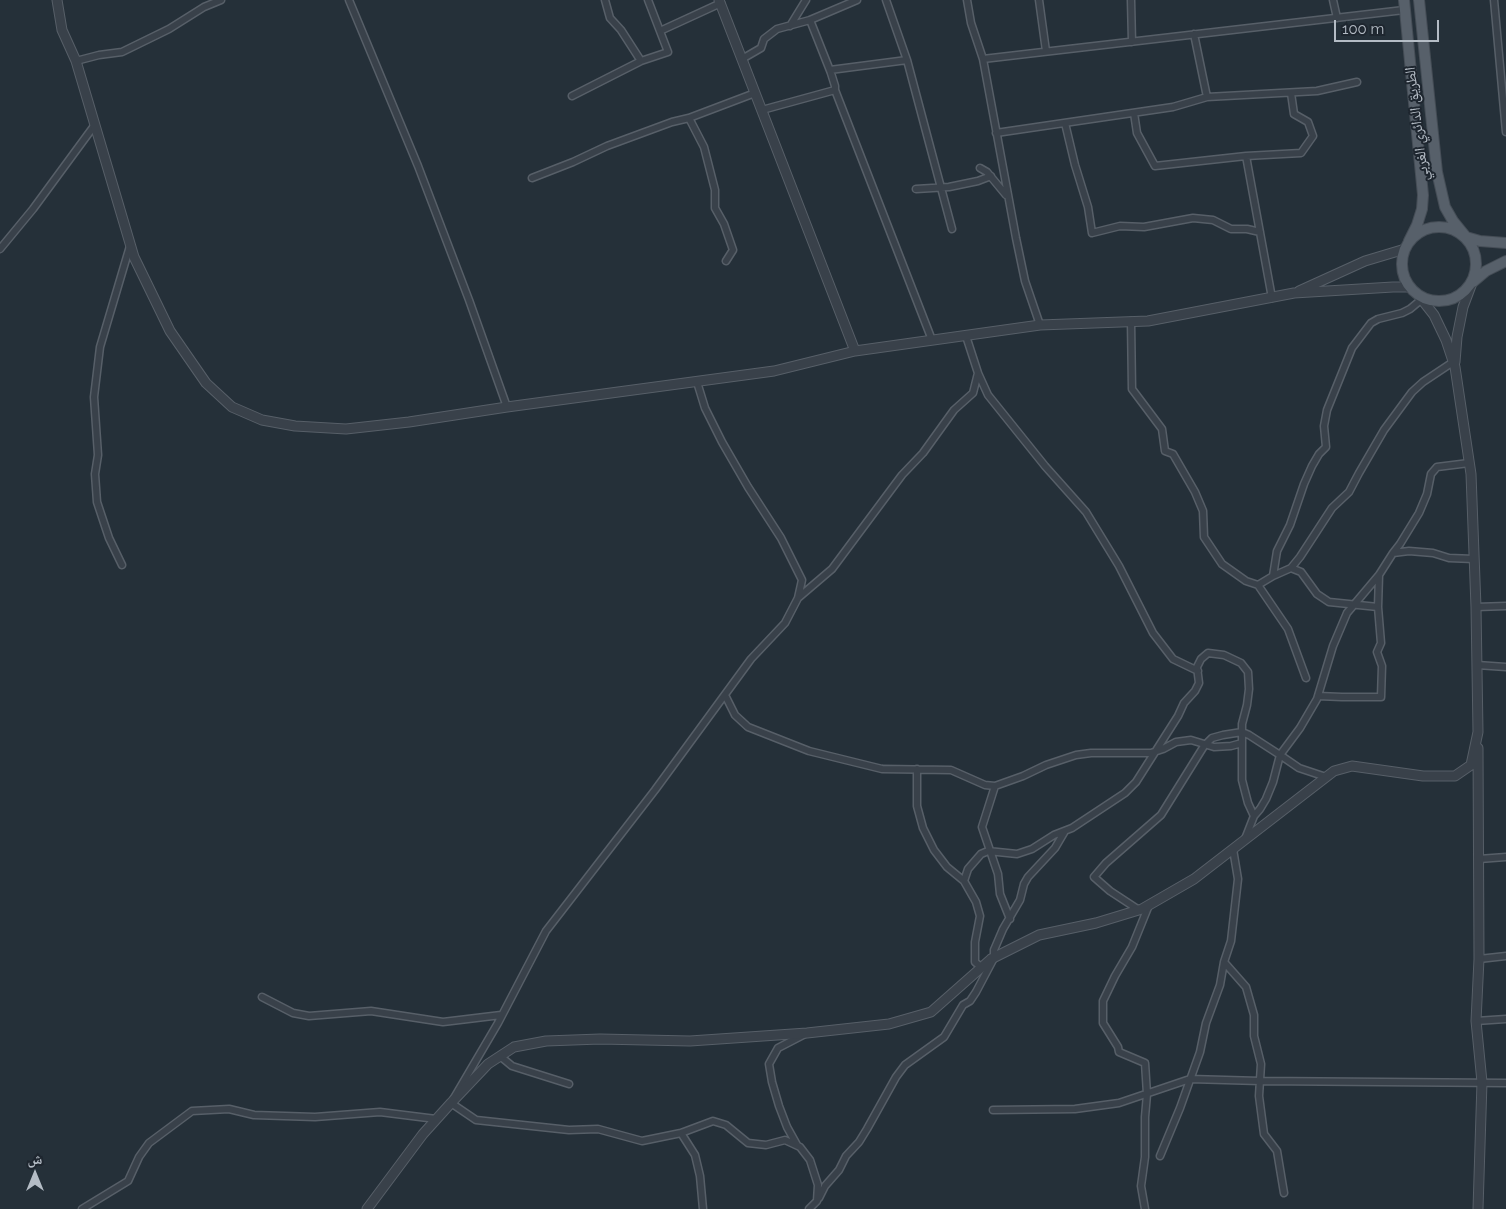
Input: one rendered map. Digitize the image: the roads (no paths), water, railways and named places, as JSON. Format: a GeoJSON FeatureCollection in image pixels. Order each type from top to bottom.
{"type":"FeatureCollection","features":[{"type":"Feature","properties":{"kind":"main road","name":"الطريق الدائري الغربي"},"geometry":{"type":"LineString","coordinates":[[1419,0],[1436,163],[1441,191],[1445,207],[1466,237]]}},
{"type":"Feature","properties":{"kind":"main road","name":"الطريق الدائري الغربي"},"geometry":{"type":"LineString","coordinates":[[1404,5],[1423,194],[1420,217],[1407,245]]}},
{"type":"Feature","properties":{"kind":"main road"},"geometry":{"type":"LineString","coordinates":[[1506,243],[1495,244],[1480,241],[1466,237],[1455,230],[1443,226],[1430,227],[1418,233],[1407,245],[1402,264],[1404,277],[1410,287],[1420,297],[1442,301],[1454,298],[1464,292],[1486,271],[1506,261]]}},
{"type":"Feature","properties":{"kind":"main road"},"geometry":{"type":"LineString","coordinates":[[1466,237],[1473,247],[1477,259],[1472,283]]}},
{"type":"Feature","properties":{"kind":"street"},"geometry":{"type":"LineString","coordinates":[[57,0],[62,30],[76,61],[130,246],[170,331],[206,384],[232,407],[262,420],[295,426],[346,429],[409,422],[774,371],[855,351],[1040,325],[1148,321],[1294,294],[1410,287]]}},
{"type":"Feature","properties":{"kind":"street"},"geometry":{"type":"LineString","coordinates":[[76,61],[122,52],[169,29],[203,3],[221,0]]}},
{"type":"Feature","properties":{"kind":"street"},"geometry":{"type":"LineString","coordinates":[[349,0],[418,166],[507,407]]}},
{"type":"Feature","properties":{"kind":"street"},"geometry":{"type":"LineString","coordinates":[[606,0],[610,18],[621,30],[641,61]]}},
{"type":"Feature","properties":{"kind":"street"},"geometry":{"type":"LineString","coordinates":[[572,96],[641,61],[668,52],[648,0]]}},
{"type":"Feature","properties":{"kind":"street"},"geometry":{"type":"LineString","coordinates":[[790,26],[806,0]]}},
{"type":"Feature","properties":{"kind":"street"},"geometry":{"type":"LineString","coordinates":[[742,59],[760,48],[764,39],[777,29],[810,20],[857,0]]}},
{"type":"Feature","properties":{"kind":"street"},"geometry":{"type":"LineString","coordinates":[[886,0],[907,60],[952,230]]}},
{"type":"Feature","properties":{"kind":"street"},"geometry":{"type":"LineString","coordinates":[[967,0],[971,23],[983,59],[1025,281],[1040,325]]}},
{"type":"Feature","properties":{"kind":"street"},"geometry":{"type":"LineString","coordinates":[[1039,0],[1046,51]]}},
{"type":"Feature","properties":{"kind":"street"},"geometry":{"type":"LineString","coordinates":[[1131,0],[1132,42]]}},
{"type":"Feature","properties":{"kind":"street"},"geometry":{"type":"LineString","coordinates":[[1333,0],[1337,18]]}},
{"type":"Feature","properties":{"kind":"street"},"geometry":{"type":"LineString","coordinates":[[1494,0],[1503,60],[1506,132]]}},
{"type":"Feature","properties":{"kind":"street"},"geometry":{"type":"LineString","coordinates":[[660,31],[720,2],[855,351]]}},
{"type":"Feature","properties":{"kind":"street"},"geometry":{"type":"LineString","coordinates":[[983,59],[1337,18],[1404,5]]}},
{"type":"Feature","properties":{"kind":"street"},"geometry":{"type":"LineString","coordinates":[[810,20],[831,73],[835,90],[932,340]]}},
{"type":"Feature","properties":{"kind":"street"},"geometry":{"type":"LineString","coordinates":[[1194,34],[1207,97]]}},
{"type":"Feature","properties":{"kind":"street"},"geometry":{"type":"LineString","coordinates":[[831,73],[830,70],[907,60]]}},
{"type":"Feature","properties":{"kind":"street"},"geometry":{"type":"LineString","coordinates":[[996,133],[1173,107],[1207,97],[1317,91],[1357,82]]}},
{"type":"Feature","properties":{"kind":"street"},"geometry":{"type":"LineString","coordinates":[[762,110],[835,90]]}},
{"type":"Feature","properties":{"kind":"street"},"geometry":{"type":"LineString","coordinates":[[1134,113],[1137,133],[1155,166],[1246,156],[1301,153],[1313,136],[1308,122],[1294,114],[1291,92]]}},
{"type":"Feature","properties":{"kind":"street"},"geometry":{"type":"LineString","coordinates":[[532,178],[608,146],[755,93]]}},
{"type":"Feature","properties":{"kind":"street"},"geometry":{"type":"LineString","coordinates":[[689,118],[704,147],[715,190],[715,208],[724,224],[733,250],[726,261]]}},
{"type":"Feature","properties":{"kind":"street"},"geometry":{"type":"LineString","coordinates":[[1065,123],[1075,166],[1088,207],[1092,233],[1120,226],[1144,227],[1192,218],[1213,220],[1232,228],[1247,228],[1260,232]]}},
{"type":"Feature","properties":{"kind":"street"},"geometry":{"type":"LineString","coordinates":[[0,249],[33,209],[94,126]]}},
{"type":"Feature","properties":{"kind":"street"},"geometry":{"type":"LineString","coordinates":[[1246,156],[1272,298]]}},
{"type":"Feature","properties":{"kind":"street"},"geometry":{"type":"LineString","coordinates":[[980,168],[991,176],[1009,198]]}},
{"type":"Feature","properties":{"kind":"street"},"geometry":{"type":"LineString","coordinates":[[916,189],[978,181],[991,176]]}},
{"type":"Feature","properties":{"kind":"street"},"geometry":{"type":"LineString","coordinates":[[1294,294],[1366,261],[1407,245]]}},
{"type":"Feature","properties":{"kind":"street"},"geometry":{"type":"LineString","coordinates":[[122,565],[109,538],[96,502],[95,474],[98,455],[94,397],[100,347],[130,246]]}},
{"type":"Feature","properties":{"kind":"street"},"geometry":{"type":"LineString","coordinates":[[1454,365],[1463,307],[1472,283]]}},
{"type":"Feature","properties":{"kind":"street"},"geometry":{"type":"LineString","coordinates":[[1274,576],[1277,551],[1290,525],[1304,484],[1312,466],[1326,448],[1324,426],[1327,410],[1352,348],[1371,322],[1410,309],[1420,297],[1434,315],[1446,340],[1454,365],[1470,464],[1476,607],[1478,732],[1479,959],[1476,1021],[1482,1082],[1478,1209]]}},
{"type":"Feature","properties":{"kind":"street"},"geometry":{"type":"LineString","coordinates":[[1131,321],[1132,389],[1162,429],[1165,451],[1173,454],[1195,492],[1203,511],[1204,537],[1222,564],[1246,581],[1258,586],[1288,629],[1306,678]]}},
{"type":"Feature","properties":{"kind":"street"},"geometry":{"type":"LineString","coordinates":[[966,336],[978,373],[988,395],[1045,466],[1086,512],[1119,566],[1153,632],[1173,659],[1198,671]]}},
{"type":"Feature","properties":{"kind":"street"},"geometry":{"type":"LineString","coordinates":[[1258,586],[1290,568],[1300,557],[1332,508],[1349,492],[1358,473],[1384,430],[1412,392],[1423,382],[1454,365]]}},
{"type":"Feature","properties":{"kind":"street"},"geometry":{"type":"LineString","coordinates":[[798,598],[832,569],[902,475],[923,453],[954,410],[973,393],[978,373]]}},
{"type":"Feature","properties":{"kind":"street"},"geometry":{"type":"LineString","coordinates":[[451,1102],[502,1015],[546,931],[655,790],[751,659],[786,623],[798,598],[802,580],[781,538],[722,442],[705,408],[697,382]]}},
{"type":"Feature","properties":{"kind":"street"},"geometry":{"type":"LineString","coordinates":[[1245,839],[1254,816],[1260,810],[1274,782],[1280,755],[1300,728],[1318,696],[1338,633],[1347,613],[1379,575],[1419,513],[1427,494],[1431,474],[1437,467],[1470,464]]}},
{"type":"Feature","properties":{"kind":"street"},"geometry":{"type":"LineString","coordinates":[[1393,553],[1409,551],[1434,553],[1449,558],[1474,559]]}},
{"type":"Feature","properties":{"kind":"street"},"geometry":{"type":"LineString","coordinates":[[1290,568],[1301,572],[1317,594],[1329,602],[1378,607]]}},
{"type":"Feature","properties":{"kind":"street"},"geometry":{"type":"LineString","coordinates":[[1318,696],[1381,697],[1382,666],[1377,652],[1381,642],[1378,607],[1379,575]]}},
{"type":"Feature","properties":{"kind":"street"},"geometry":{"type":"LineString","coordinates":[[1476,607],[1506,606]]}},
{"type":"Feature","properties":{"kind":"street"},"geometry":{"type":"LineString","coordinates":[[964,881],[968,869],[981,854],[990,852],[1017,854],[1032,849],[1054,835],[1072,828],[1125,793],[1136,782],[1157,751],[1184,703],[1195,691],[1199,683],[1197,667],[1201,659],[1208,653],[1214,652],[1224,655],[1241,663],[1248,672],[1250,688],[1242,724],[1242,780],[1248,803],[1254,816]]}},
{"type":"Feature","properties":{"kind":"street"},"geometry":{"type":"LineString","coordinates":[[1477,665],[1506,667]]}},
{"type":"Feature","properties":{"kind":"street"},"geometry":{"type":"LineString","coordinates":[[725,695],[735,715],[748,727],[809,751],[882,769],[951,770],[985,785],[995,786],[1076,755],[1151,752],[1176,742],[1191,740],[1214,747],[1232,746],[1242,743]]}},
{"type":"Feature","properties":{"kind":"street"},"geometry":{"type":"LineString","coordinates":[[1139,910],[1110,891],[1094,877],[1106,863],[1161,815],[1205,745],[1212,738],[1223,734],[1242,732],[1250,735],[1299,768],[1326,777]]}},
{"type":"Feature","properties":{"kind":"street"},"geometry":{"type":"LineString","coordinates":[[367,1209],[451,1102],[488,1064],[514,1048],[546,1041],[600,1039],[690,1041],[807,1033],[889,1024],[932,1012],[994,958],[1039,935],[1096,923],[1139,910],[1194,879],[1334,771],[1352,766],[1422,776],[1455,776],[1471,765],[1478,732]]}},
{"type":"Feature","properties":{"kind":"street"},"geometry":{"type":"LineString","coordinates":[[917,769],[917,806],[922,828],[934,850],[947,867],[964,881],[976,902],[980,916],[975,942],[975,962],[982,968]]}},
{"type":"Feature","properties":{"kind":"street"},"geometry":{"type":"LineString","coordinates":[[995,786],[982,827],[998,874],[1000,894],[1010,919]]}},
{"type":"Feature","properties":{"kind":"street"},"geometry":{"type":"LineString","coordinates":[[810,1209],[825,1186],[839,1170],[846,1156],[859,1142],[896,1077],[905,1065],[944,1037],[964,1005],[970,1001],[994,958],[994,950],[1003,929],[1020,900],[1024,884],[1028,877],[1055,848],[1065,831]]}},
{"type":"Feature","properties":{"kind":"street"},"geometry":{"type":"LineString","coordinates":[[1160,1156],[1200,1052],[1206,1023],[1220,985],[1224,962],[1231,941],[1238,879],[1234,848]]}},
{"type":"Feature","properties":{"kind":"street"},"geometry":{"type":"LineString","coordinates":[[1479,859],[1506,857]]}},
{"type":"Feature","properties":{"kind":"street"},"geometry":{"type":"LineString","coordinates":[[1144,1209],[1141,1186],[1145,1157],[1147,1094],[1145,1063],[1119,1052],[1118,1047],[1103,1023],[1103,1001],[1132,947],[1149,905]]}},
{"type":"Feature","properties":{"kind":"street"},"geometry":{"type":"LineString","coordinates":[[1479,959],[1506,956]]}},
{"type":"Feature","properties":{"kind":"street"},"geometry":{"type":"LineString","coordinates":[[1224,962],[1246,987],[1254,1015],[1254,1036],[1261,1064],[1259,1096],[1264,1134],[1276,1151],[1284,1193]]}},
{"type":"Feature","properties":{"kind":"street"},"geometry":{"type":"LineString","coordinates":[[262,997],[293,1013],[309,1016],[371,1010],[443,1022],[502,1015]]}},
{"type":"Feature","properties":{"kind":"street"},"geometry":{"type":"LineString","coordinates":[[1476,1021],[1506,1019]]}},
{"type":"Feature","properties":{"kind":"street"},"geometry":{"type":"LineString","coordinates":[[807,1033],[778,1048],[768,1064],[779,1106],[787,1127],[798,1146],[810,1160],[818,1185],[817,1201]]}},
{"type":"Feature","properties":{"kind":"street"},"geometry":{"type":"LineString","coordinates":[[500,1056],[512,1066],[569,1084]]}},
{"type":"Feature","properties":{"kind":"street"},"geometry":{"type":"LineString","coordinates":[[993,1110],[1075,1109],[1119,1103],[1190,1079],[1506,1083]]}},
{"type":"Feature","properties":{"kind":"street"},"geometry":{"type":"LineString","coordinates":[[451,1102],[476,1120],[570,1130],[598,1129],[642,1141],[681,1133],[713,1121],[726,1125],[748,1143],[766,1144],[784,1140],[798,1146]]}},
{"type":"Feature","properties":{"kind":"street"},"geometry":{"type":"LineString","coordinates":[[82,1209],[128,1181],[149,1143],[192,1111],[229,1110],[254,1115],[315,1117],[380,1112],[436,1119]]}},
{"type":"Feature","properties":{"kind":"street"},"geometry":{"type":"LineString","coordinates":[[681,1133],[695,1155],[700,1176],[703,1209]]}}]}
